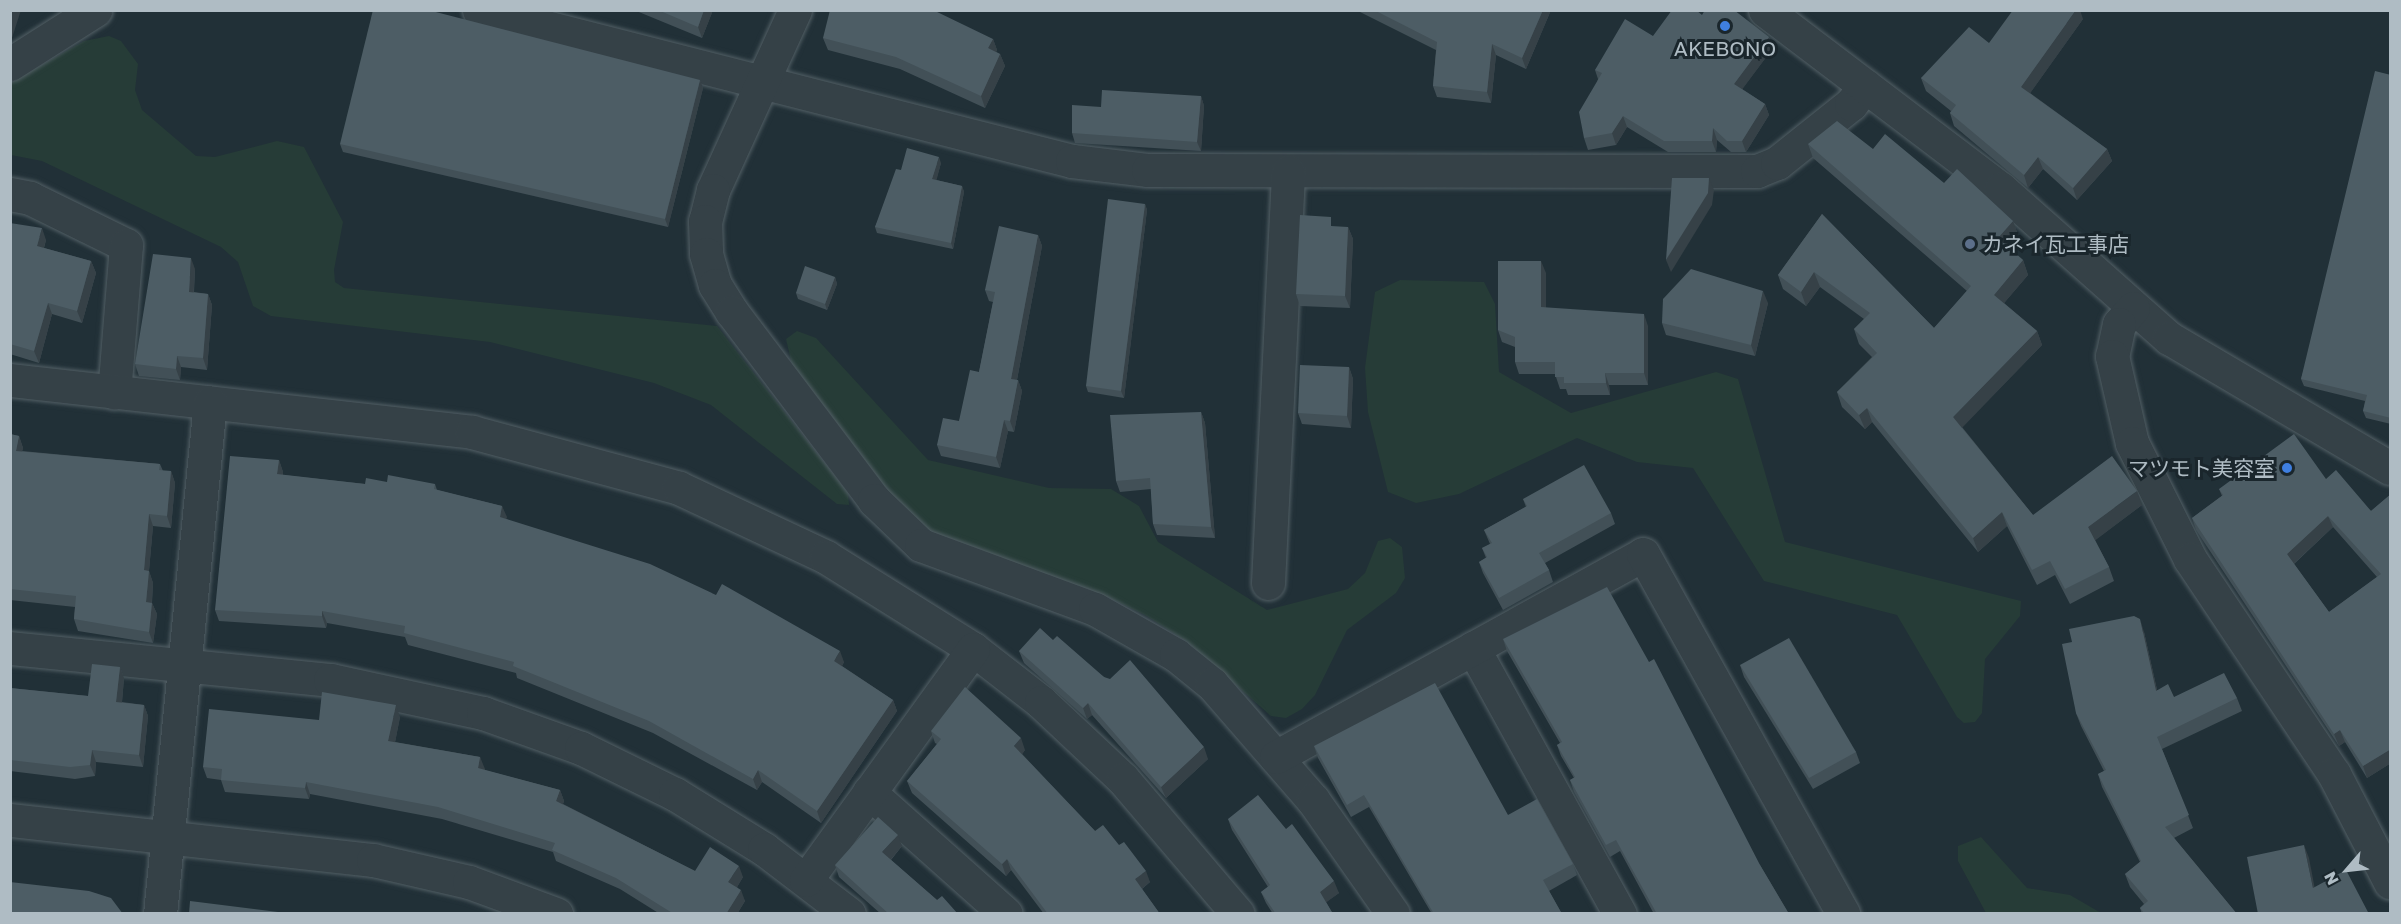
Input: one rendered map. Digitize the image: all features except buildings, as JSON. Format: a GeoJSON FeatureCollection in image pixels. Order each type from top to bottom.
{"type":"FeatureCollection","features":[{"type":"Feature","properties":{"kind":"street"},"geometry":{"type":"LineString","coordinates":[[10,64],[95,10]]}},
{"type":"Feature","properties":{"kind":"street"},"geometry":{"type":"LineString","coordinates":[[479,10],[1110,168],[1288,171],[1757,171],[1777,163],[1851,104],[1865,86]]}},
{"type":"Feature","properties":{"kind":"street"},"geometry":{"type":"LineString","coordinates":[[795,10],[713,190],[705,254],[715,285],[732,312],[874,501],[912,538],[950,560],[1095,609],[1137,629],[1212,684],[1276,757],[1393,914]]}},
{"type":"Feature","properties":{"kind":"street"},"geometry":{"type":"LineString","coordinates":[[1765,10],[2001,189],[2133,308],[2202,358],[2391,468]]}},
{"type":"Feature","properties":{"kind":"street"},"geometry":{"type":"LineString","coordinates":[[1268,583],[1288,171]]}},
{"type":"Feature","properties":{"kind":"street"},"geometry":{"type":"LineString","coordinates":[[10,194],[30,198],[126,246],[114,393]]}},
{"type":"Feature","properties":{"kind":"street"},"geometry":{"type":"LineString","coordinates":[[2133,308],[2119,324],[2112,356],[2132,443],[2190,559],[2334,774],[2391,882]]}},
{"type":"Feature","properties":{"kind":"street"},"geometry":{"type":"LineString","coordinates":[[10,380],[472,432],[679,488],[826,556],[973,649],[1041,702],[1123,779],[1238,914]]}},
{"type":"Feature","properties":{"kind":"street"},"geometry":{"type":"LineString","coordinates":[[160,914],[210,402]]}},
{"type":"Feature","properties":{"kind":"street"},"geometry":{"type":"LineString","coordinates":[[1276,757],[1643,554],[1843,914]]}},
{"type":"Feature","properties":{"kind":"street"},"geometry":{"type":"LineString","coordinates":[[10,648],[381,688],[532,729],[675,794],[806,880],[849,914]]}},
{"type":"Feature","properties":{"kind":"street"},"geometry":{"type":"LineString","coordinates":[[1473,648],[1620,914]]}},
{"type":"Feature","properties":{"kind":"street"},"geometry":{"type":"LineString","coordinates":[[806,880],[973,649]]}},
{"type":"Feature","properties":{"kind":"street"},"geometry":{"type":"LineString","coordinates":[[869,792],[1006,914]]}},
{"type":"Feature","properties":{"kind":"street"},"geometry":{"type":"LineString","coordinates":[[10,820],[374,860],[469,882],[556,914]]}},
{"type":"Feature","properties":{"kind":"green space"},"geometry":{"type":"Polygon","coordinates":[[[109,36],[121,41],[138,64],[135,90],[142,110],[196,156],[215,157],[277,141],[304,147],[343,222],[334,270],[335,282],[344,288],[717,326],[848,493],[849,505],[837,504],[711,405],[654,383],[490,342],[271,316],[253,306],[238,262],[221,247],[42,161],[11,155],[10,83],[84,41],[109,36]]]}},
{"type":"Feature","properties":{"kind":"green space"},"geometry":{"type":"Polygon","coordinates":[[[1400,280],[1484,282],[1495,304],[1499,372],[1571,413],[1716,372],[1738,379],[1785,542],[2021,601],[2020,616],[1985,659],[1982,713],[1975,722],[1964,723],[1957,717],[1897,615],[1764,581],[1693,468],[1637,462],[1577,438],[1459,494],[1416,503],[1388,492],[1368,412],[1365,368],[1375,292],[1400,280]]]}},
{"type":"Feature","properties":{"kind":"green space"},"geometry":{"type":"Polygon","coordinates":[[[797,331],[816,338],[928,460],[1049,488],[1111,489],[1139,506],[1158,542],[1267,610],[1348,589],[1365,573],[1378,541],[1390,538],[1402,547],[1405,578],[1396,593],[1347,630],[1315,695],[1302,709],[1286,718],[1271,716],[1186,641],[1145,615],[1101,594],[930,532],[886,490],[792,365],[786,339],[797,331]]]}},
{"type":"Feature","properties":{"kind":"green space"},"geometry":{"type":"Polygon","coordinates":[[[1981,837],[2027,888],[2070,895],[2101,913],[1986,913],[1958,861],[1958,846],[1981,837]]]}},
{"type":"Feature","properties":{"kind":"place","name":"AKEBONO"},"geometry":{"type":"Point","coordinates":[1725,26]}},
{"type":"Feature","properties":{"kind":"place","name":"カネイ瓦工事店"},"geometry":{"type":"Point","coordinates":[1970,244]}},
{"type":"Feature","properties":{"kind":"place","name":"マツモト美容室"},"geometry":{"type":"Point","coordinates":[2287,468]}}]}
